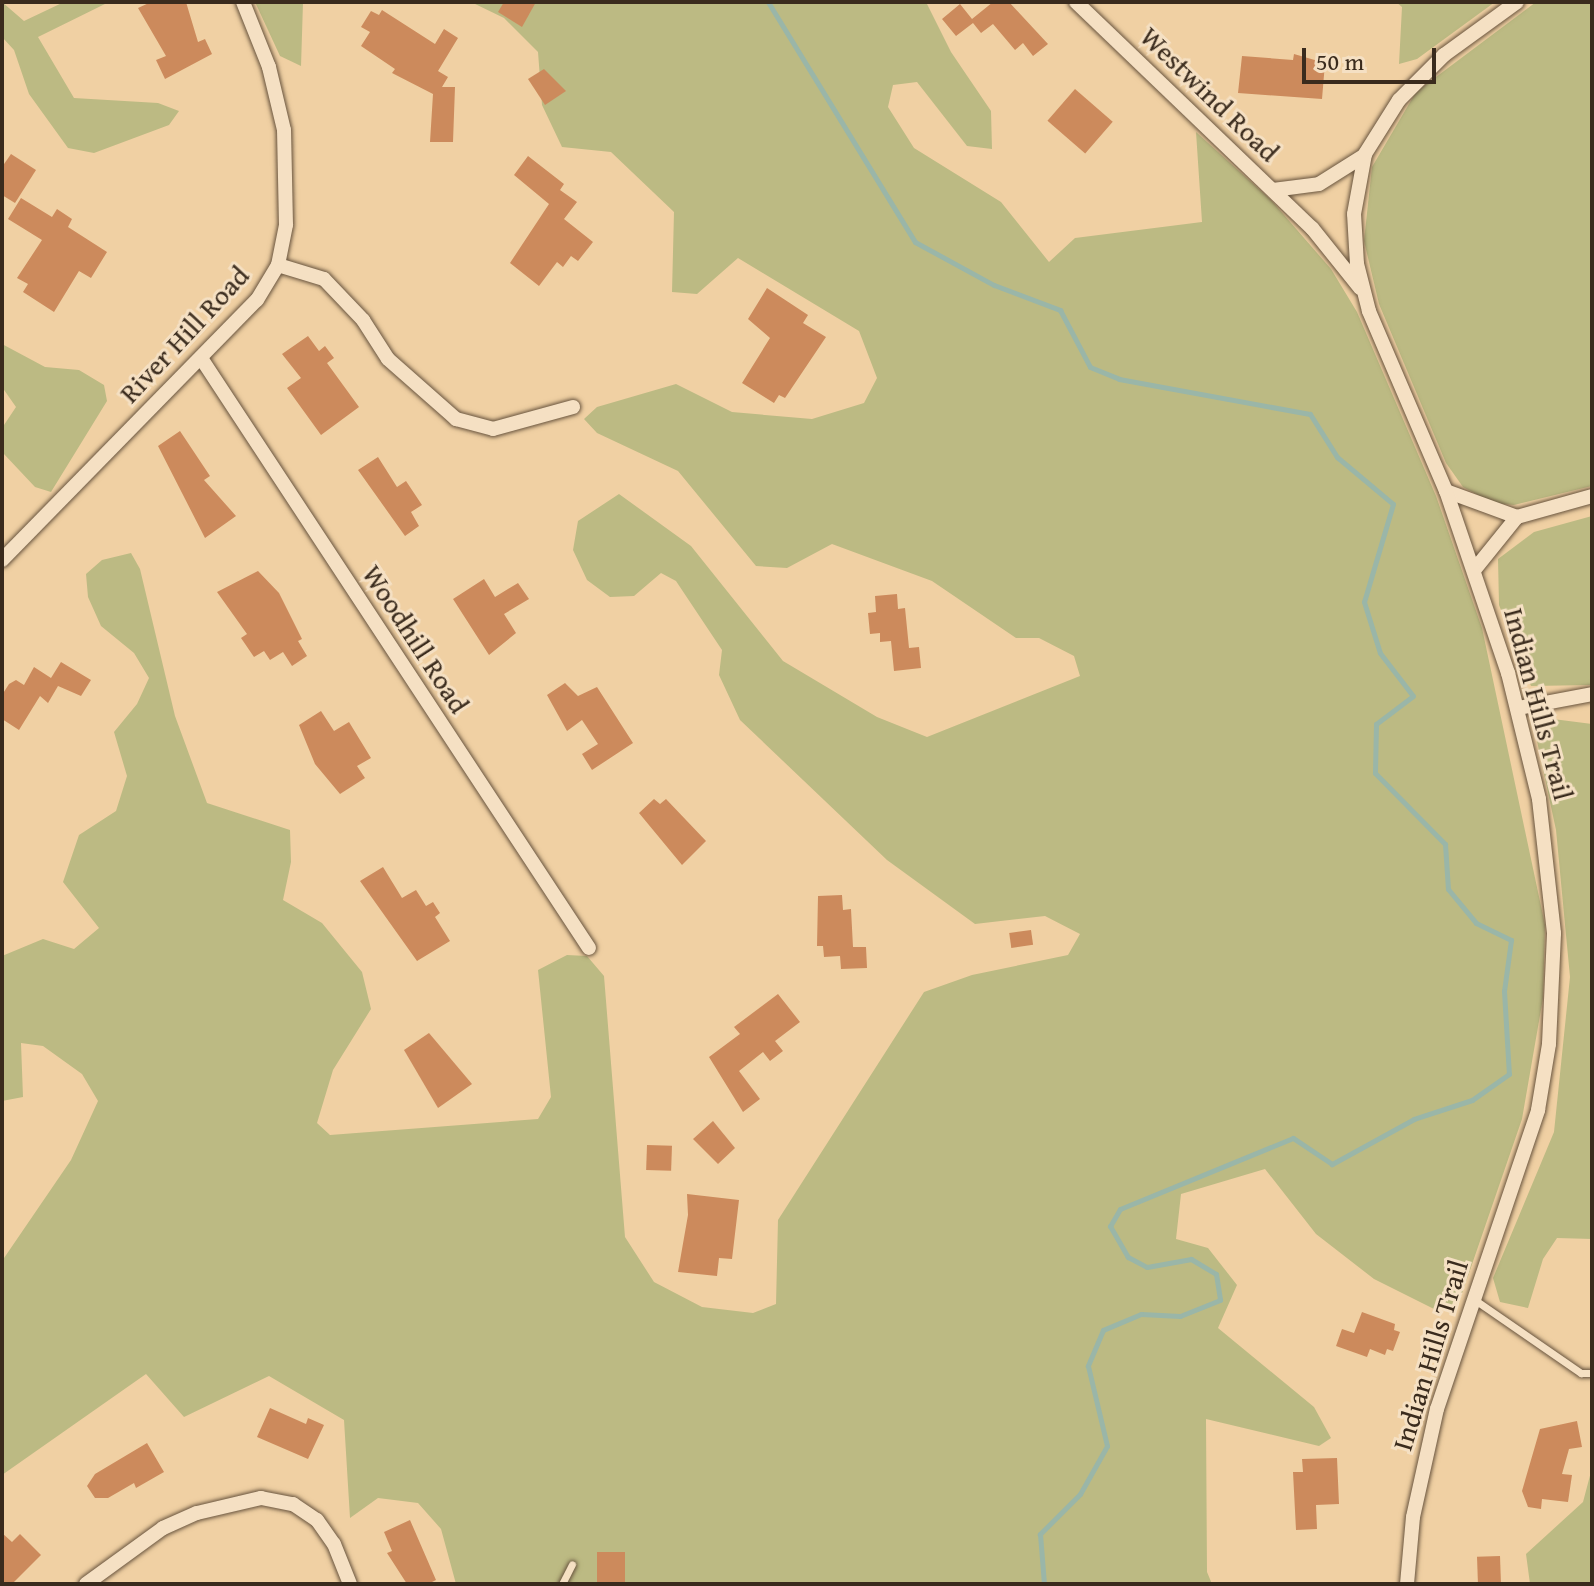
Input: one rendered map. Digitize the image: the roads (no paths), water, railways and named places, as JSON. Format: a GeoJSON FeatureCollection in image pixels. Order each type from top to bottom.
{"type":"FeatureCollection","features":[{"type":"Feature","properties":{"kind":"street","name":"River Hill Road"},"geometry":{"type":"LineString","coordinates":[[2,560],[257,300],[278,265],[286,225],[284,130],[269,67],[243,2]]}},
{"type":"Feature","properties":{"kind":"street","name":"Westwind Road"},"geometry":{"type":"LineString","coordinates":[[1076,2],[1273,190],[1363,291]]}},
{"type":"Feature","properties":{"kind":"street","name":"Indian Hills Trail"},"geometry":{"type":"LineString","coordinates":[[1407,1584],[1424,1457],[1473,1299],[1538,1110],[1554,995],[1549,860],[1518,708],[1475,569],[1363,291],[1354,214],[1365,154],[1374,134],[1423,74],[1517,2]]}},
{"type":"Feature","properties":{"kind":"street","name":"Westwind Road"},"geometry":{"type":"LineString","coordinates":[[1273,190],[1319,184],[1365,154]]}},
{"type":"Feature","properties":{"kind":"street"},"geometry":{"type":"LineString","coordinates":[[278,265],[324,279],[348,301],[408,380],[456,419],[493,429],[573,407]]}},
{"type":"Feature","properties":{"kind":"street","name":"Woodhill Road"},"geometry":{"type":"LineString","coordinates":[[201,358],[589,948]]}},
{"type":"Feature","properties":{"kind":"street"},"geometry":{"type":"LineString","coordinates":[[1446,491],[1517,517]]}},
{"type":"Feature","properties":{"kind":"street"},"geometry":{"type":"LineString","coordinates":[[1475,569],[1517,517],[1592,496]]}},
{"type":"Feature","properties":{"kind":"street"},"geometry":{"type":"LineString","coordinates":[[1518,708],[1592,694]]}},
{"type":"Feature","properties":{"kind":"street"},"geometry":{"type":"LineString","coordinates":[[86,1584],[163,1528],[209,1510],[261,1498],[293,1504],[317,1520],[334,1544],[350,1584]]}},
{"type":"Feature","properties":{"kind":"lane"},"geometry":{"type":"LineString","coordinates":[[1473,1299],[1581,1373],[1592,1373]]}},
{"type":"Feature","properties":{"kind":"lane"},"geometry":{"type":"LineString","coordinates":[[562,1584],[572,1564]]}},
{"type":"Feature","properties":{"kind":"waterway"},"geometry":{"type":"LineString","coordinates":[[768,2],[915,242],[994,285],[1060,310],[1090,367],[1119,379],[1310,414],[1337,457],[1393,504],[1364,602],[1380,653],[1413,696],[1376,724],[1375,773],[1445,844],[1448,889],[1476,923],[1511,940],[1504,991],[1509,1074],[1472,1100],[1414,1119],[1332,1164],[1293,1138],[1120,1209],[1110,1226],[1128,1257],[1147,1267],[1191,1259],[1216,1274],[1220,1300],[1180,1316],[1141,1314],[1103,1330],[1088,1366],[1107,1446],[1080,1494],[1040,1534],[1044,1584]]}}]}
